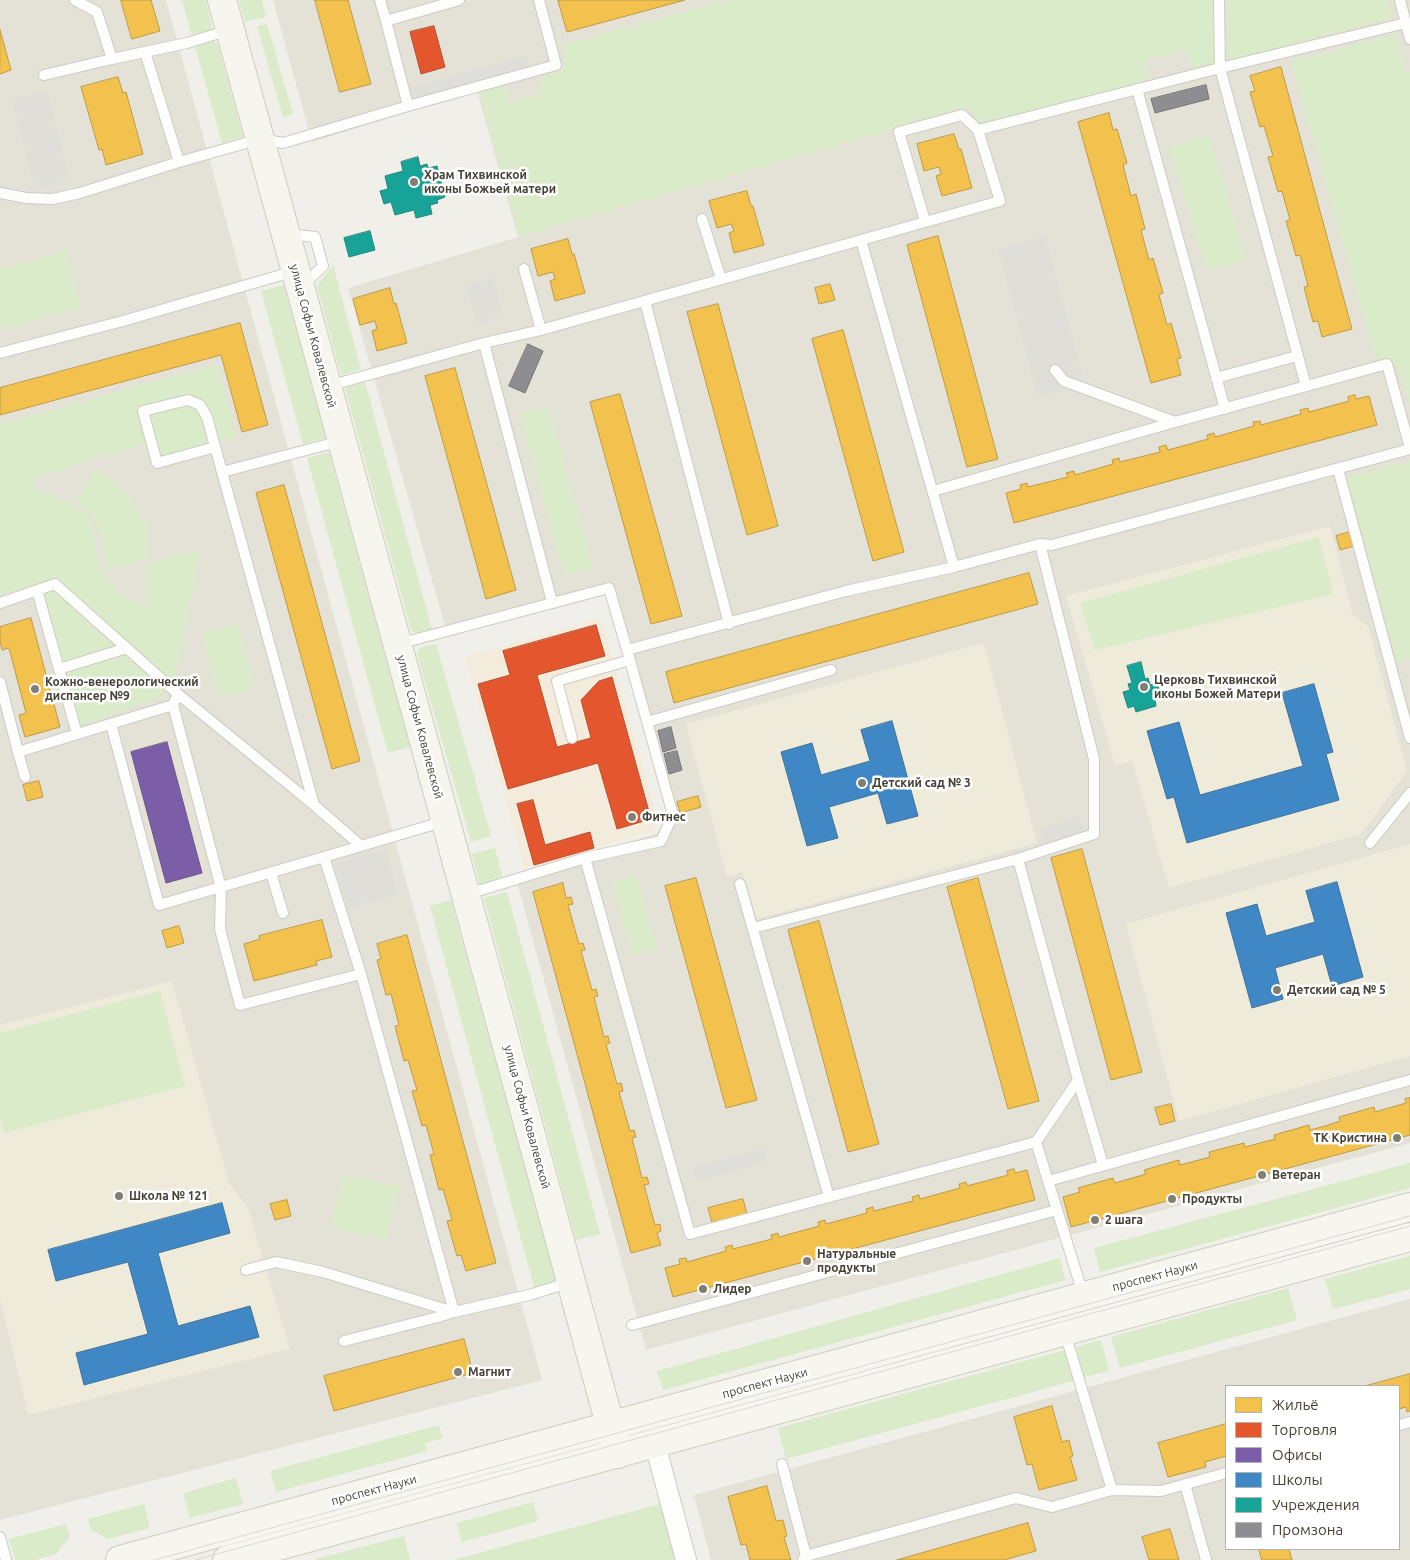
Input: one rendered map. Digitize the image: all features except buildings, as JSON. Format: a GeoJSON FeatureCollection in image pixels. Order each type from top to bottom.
{"type":"FeatureCollection","features":[{"type":"Feature","properties":{"kind":"main road","name":"улица Софьи Ковалевской"},"geometry":{"type":"LineString","coordinates":[[222,0],[618,1454]]}},
{"type":"Feature","properties":{"kind":"main road","name":"проспект Науки"},"geometry":{"type":"LineString","coordinates":[[120,1560],[1410,1207]]}},
{"type":"Feature","properties":{"kind":"main road"},"geometry":{"type":"LineString","coordinates":[[220,1532],[228,1560],[1410,1237]]}},
{"type":"Feature","properties":{"kind":"street"},"geometry":{"type":"LineString","coordinates":[[655,1444],[686,1560]]}},
{"type":"Feature","properties":{"kind":"lane"},"geometry":{"type":"LineString","coordinates":[[74,0],[97,12]]}},
{"type":"Feature","properties":{"kind":"lane"},"geometry":{"type":"LineString","coordinates":[[94,0],[112,59]]}},
{"type":"Feature","properties":{"kind":"lane"},"geometry":{"type":"LineString","coordinates":[[380,0],[408,106]]}},
{"type":"Feature","properties":{"kind":"lane"},"geometry":{"type":"LineString","coordinates":[[386,21],[459,0]]}},
{"type":"Feature","properties":{"kind":"lane"},"geometry":{"type":"LineString","coordinates":[[0,193],[26,198],[53,198],[80,193],[179,162],[260,140],[283,143],[556,65],[538,0]]}},
{"type":"Feature","properties":{"kind":"lane"},"geometry":{"type":"LineString","coordinates":[[1219,0],[1220,68],[1306,386]]}},
{"type":"Feature","properties":{"kind":"lane"},"geometry":{"type":"LineString","coordinates":[[1400,0],[1410,39]]}},
{"type":"Feature","properties":{"kind":"lane"},"geometry":{"type":"LineString","coordinates":[[978,130],[1406,23]]}},
{"type":"Feature","properties":{"kind":"lane"},"geometry":{"type":"LineString","coordinates":[[44,75],[187,43],[230,30]]}},
{"type":"Feature","properties":{"kind":"lane"},"geometry":{"type":"LineString","coordinates":[[145,52],[179,162]]}},
{"type":"Feature","properties":{"kind":"lane"},"geometry":{"type":"LineString","coordinates":[[1137,89],[1225,409]]}},
{"type":"Feature","properties":{"kind":"lane"},"geometry":{"type":"LineString","coordinates":[[327,386],[484,343],[541,330],[1000,200],[978,130],[962,115],[899,132],[925,221]]}},
{"type":"Feature","properties":{"kind":"lane"},"geometry":{"type":"LineString","coordinates":[[702,219],[720,279]]}},
{"type":"Feature","properties":{"kind":"lane"},"geometry":{"type":"LineString","coordinates":[[861,240],[954,567]]}},
{"type":"Feature","properties":{"kind":"lane"},"geometry":{"type":"LineString","coordinates":[[524,269],[541,330]]}},
{"type":"Feature","properties":{"kind":"lane"},"geometry":{"type":"LineString","coordinates":[[0,353],[298,279]]}},
{"type":"Feature","properties":{"kind":"lane"},"geometry":{"type":"LineString","coordinates":[[644,301],[729,624]]}},
{"type":"Feature","properties":{"kind":"lane"},"geometry":{"type":"LineString","coordinates":[[484,343],[552,602]]}},
{"type":"Feature","properties":{"kind":"lane"},"geometry":{"type":"LineString","coordinates":[[1216,378],[1297,356]]}},
{"type":"Feature","properties":{"kind":"lane"},"geometry":{"type":"LineString","coordinates":[[572,738],[557,681],[629,655],[846,591],[954,567],[1040,544],[1052,545],[1338,470],[1410,449],[1387,364],[933,491]]}},
{"type":"Feature","properties":{"kind":"lane"},"geometry":{"type":"LineString","coordinates":[[1055,370],[1064,381],[1175,422]]}},
{"type":"Feature","properties":{"kind":"lane"},"geometry":{"type":"LineString","coordinates":[[215,447],[157,463],[143,411],[188,400],[200,405],[207,417],[314,805]]}},
{"type":"Feature","properties":{"kind":"lane"},"geometry":{"type":"LineString","coordinates":[[222,472],[342,440]]}},
{"type":"Feature","properties":{"kind":"lane"},"geometry":{"type":"LineString","coordinates":[[1338,470],[1410,738]]}},
{"type":"Feature","properties":{"kind":"lane"},"geometry":{"type":"LineString","coordinates":[[753,928],[1018,859],[1094,834],[1094,759],[1040,544]]}},
{"type":"Feature","properties":{"kind":"lane"},"geometry":{"type":"LineString","coordinates":[[0,603],[55,584],[178,694],[314,805],[360,846]]}},
{"type":"Feature","properties":{"kind":"lane"},"geometry":{"type":"LineString","coordinates":[[398,644],[609,588],[629,655],[672,815],[661,841],[585,858],[466,894]]}},
{"type":"Feature","properties":{"kind":"lane"},"geometry":{"type":"LineString","coordinates":[[38,590],[77,734]]}},
{"type":"Feature","properties":{"kind":"lane"},"geometry":{"type":"LineString","coordinates":[[59,669],[127,648]]}},
{"type":"Feature","properties":{"kind":"lane"},"geometry":{"type":"LineString","coordinates":[[647,722],[831,670]]}},
{"type":"Feature","properties":{"kind":"lane"},"geometry":{"type":"LineString","coordinates":[[0,682],[25,777]]}},
{"type":"Feature","properties":{"kind":"lane"},"geometry":{"type":"LineString","coordinates":[[178,694],[173,705],[221,888],[220,929],[240,1004],[361,974]]}},
{"type":"Feature","properties":{"kind":"lane"},"geometry":{"type":"LineString","coordinates":[[18,752],[173,705]]}},
{"type":"Feature","properties":{"kind":"lane"},"geometry":{"type":"LineString","coordinates":[[111,724],[159,905],[446,820]]}},
{"type":"Feature","properties":{"kind":"lane"},"geometry":{"type":"LineString","coordinates":[[1370,843],[1410,793]]}},
{"type":"Feature","properties":{"kind":"lane"},"geometry":{"type":"LineString","coordinates":[[324,857],[361,974],[454,1312]]}},
{"type":"Feature","properties":{"kind":"lane"},"geometry":{"type":"LineString","coordinates":[[585,858],[690,1234],[1036,1142],[1078,1080]]}},
{"type":"Feature","properties":{"kind":"lane"},"geometry":{"type":"LineString","coordinates":[[1018,859],[1103,1165]]}},
{"type":"Feature","properties":{"kind":"lane"},"geometry":{"type":"LineString","coordinates":[[271,873],[283,913]]}},
{"type":"Feature","properties":{"kind":"lane"},"geometry":{"type":"LineString","coordinates":[[740,884],[829,1196]]}},
{"type":"Feature","properties":{"kind":"lane"},"geometry":{"type":"LineString","coordinates":[[1048,1181],[1410,1080]]}},
{"type":"Feature","properties":{"kind":"lane"},"geometry":{"type":"LineString","coordinates":[[1036,1142],[1083,1296]]}},
{"type":"Feature","properties":{"kind":"lane"},"geometry":{"type":"LineString","coordinates":[[632,1325],[1057,1210]]}},
{"type":"Feature","properties":{"kind":"lane"},"geometry":{"type":"LineString","coordinates":[[246,1270],[276,1262],[323,1272],[454,1312]]}},
{"type":"Feature","properties":{"kind":"lane"},"geometry":{"type":"LineString","coordinates":[[344,1341],[454,1312],[529,1295],[572,1282]]}},
{"type":"Feature","properties":{"kind":"lane"},"geometry":{"type":"LineString","coordinates":[[1065,1332],[1112,1490]]}},
{"type":"Feature","properties":{"kind":"lane"},"geometry":{"type":"LineString","coordinates":[[782,1464],[804,1558],[1016,1498],[1052,1507],[1112,1490],[1160,1491],[1225,1473]]}},
{"type":"Feature","properties":{"kind":"lane"},"geometry":{"type":"LineString","coordinates":[[1186,1484],[1206,1560]]}},
{"type":"Feature","properties":{"kind":"lane"},"geometry":{"type":"LineString","coordinates":[[0,1537],[6,1560]]}},
{"type":"Feature","properties":{"kind":"shaded area"},"geometry":{"type":"Polygon","coordinates":[[[0,0],[166,0],[542,1380],[0,1520],[0,0]]]}},
{"type":"Feature","properties":{"kind":"shaded area"},"geometry":{"type":"Polygon","coordinates":[[[273,0],[1410,0],[1410,1143],[646,1350],[515,875],[658,833],[668,815],[606,595],[448,636],[348,288],[518,237],[477,91],[312,142],[273,0]]]}},
{"type":"Feature","properties":{"kind":"shaded area"},"geometry":{"type":"Polygon","coordinates":[[[525,56],[528,67],[413,99],[410,88],[525,56]]]}},
{"type":"Feature","properties":{"kind":"shaded area"},"geometry":{"type":"Polygon","coordinates":[[[47,91],[70,181],[35,190],[12,100],[47,91]]]}},
{"type":"Feature","properties":{"kind":"shaded area"},"geometry":{"type":"Polygon","coordinates":[[[1045,236],[1085,384],[1038,397],[998,249],[1045,236]]]}},
{"type":"Feature","properties":{"kind":"shaded area"},"geometry":{"type":"Polygon","coordinates":[[[493,277],[503,316],[478,324],[466,286],[493,277]]]}},
{"type":"Feature","properties":{"kind":"shaded area"},"geometry":{"type":"Polygon","coordinates":[[[1330,526],[1353,615],[1368,626],[1407,771],[1361,834],[1169,888],[1132,761],[1115,765],[1066,596],[1330,526]]]}},
{"type":"Feature","properties":{"kind":"shaded area"},"geometry":{"type":"Polygon","coordinates":[[[601,618],[658,820],[651,832],[525,869],[465,657],[601,618]]]}},
{"type":"Feature","properties":{"kind":"shaded area","name":"Детский сад № 3"},"geometry":{"type":"Polygon","coordinates":[[[984,643],[1037,843],[757,919],[742,872],[727,877],[686,724],[984,643]]]}},
{"type":"Feature","properties":{"kind":"shaded area"},"geometry":{"type":"Polygon","coordinates":[[[1079,816],[1084,832],[1045,845],[1040,829],[1079,816]]]}},
{"type":"Feature","properties":{"kind":"shaded area","name":"Детский сад № 5"},"geometry":{"type":"Polygon","coordinates":[[[1410,844],[1410,1056],[1179,1121],[1126,924],[1410,844]]]}},
{"type":"Feature","properties":{"kind":"shaded area"},"geometry":{"type":"Polygon","coordinates":[[[386,849],[397,895],[348,908],[334,864],[386,849]]]}},
{"type":"Feature","properties":{"kind":"shaded area","name":"Школа № 121"},"geometry":{"type":"Polygon","coordinates":[[[172,981],[229,1183],[248,1208],[290,1349],[28,1415],[0,1298],[0,1025],[172,981]]]}},
{"type":"Feature","properties":{"kind":"shaded area"},"geometry":{"type":"Polygon","coordinates":[[[763,1149],[766,1161],[697,1182],[693,1168],[763,1149]]]}},
{"type":"Feature","properties":{"kind":"shaded area"},"geometry":{"type":"Polygon","coordinates":[[[1410,1299],[1410,1560],[711,1560],[694,1495],[1410,1299]]]}},
{"type":"Feature","properties":{"kind":"green space"},"geometry":{"type":"Polygon","coordinates":[[[182,0],[206,0],[212,28],[210,31],[192,36],[182,0]]]}},
{"type":"Feature","properties":{"kind":"green space"},"geometry":{"type":"Polygon","coordinates":[[[239,0],[262,0],[266,17],[245,22],[239,0]]]}},
{"type":"Feature","properties":{"kind":"green space"},"geometry":{"type":"Polygon","coordinates":[[[728,0],[1213,0],[1213,63],[1192,68],[1184,50],[1146,61],[1148,81],[981,123],[967,108],[519,236],[480,92],[505,85],[511,102],[538,95],[542,76],[564,70],[563,45],[728,0]]]}},
{"type":"Feature","properties":{"kind":"green space"},"geometry":{"type":"Polygon","coordinates":[[[1227,0],[1388,0],[1392,18],[1228,60],[1227,0]]]}},
{"type":"Feature","properties":{"kind":"green space"},"geometry":{"type":"Polygon","coordinates":[[[267,24],[293,114],[283,117],[257,26],[267,24]]]}},
{"type":"Feature","properties":{"kind":"green space"},"geometry":{"type":"Polygon","coordinates":[[[1396,34],[1407,73],[1410,72],[1410,406],[1398,366],[1375,356],[1291,62],[1396,34]]]}},
{"type":"Feature","properties":{"kind":"green space"},"geometry":{"type":"Polygon","coordinates":[[[213,41],[218,44],[243,137],[222,143],[195,46],[213,41]]]}},
{"type":"Feature","properties":{"kind":"green space"},"geometry":{"type":"Polygon","coordinates":[[[1209,135],[1247,259],[1207,271],[1169,147],[1209,135]]]}},
{"type":"Feature","properties":{"kind":"green space"},"geometry":{"type":"Polygon","coordinates":[[[66,251],[81,308],[0,330],[0,269],[66,251]]]}},
{"type":"Feature","properties":{"kind":"green space"},"geometry":{"type":"Polygon","coordinates":[[[333,265],[361,369],[341,375],[317,286],[333,265]]]}},
{"type":"Feature","properties":{"kind":"green space"},"geometry":{"type":"Polygon","coordinates":[[[284,285],[326,438],[303,444],[261,291],[284,285]]]}},
{"type":"Feature","properties":{"kind":"green space"},"geometry":{"type":"Polygon","coordinates":[[[217,364],[236,437],[162,457],[158,441],[95,458],[35,478],[32,488],[69,502],[87,517],[94,534],[97,559],[104,578],[117,591],[146,607],[147,564],[200,549],[175,679],[158,698],[81,725],[40,584],[0,595],[0,424],[217,364]]]}},
{"type":"Feature","properties":{"kind":"green space"},"geometry":{"type":"Polygon","coordinates":[[[365,382],[432,630],[416,633],[411,630],[345,388],[365,382]]]}},
{"type":"Feature","properties":{"kind":"green space"},"geometry":{"type":"Polygon","coordinates":[[[549,407],[593,567],[564,575],[520,415],[549,407]]]}},
{"type":"Feature","properties":{"kind":"green space"},"geometry":{"type":"Polygon","coordinates":[[[329,452],[410,747],[388,753],[307,458],[329,452]]]}},
{"type":"Feature","properties":{"kind":"green space"},"geometry":{"type":"Polygon","coordinates":[[[1410,461],[1410,658],[1397,662],[1347,477],[1410,461]]]}},
{"type":"Feature","properties":{"kind":"green space"},"geometry":{"type":"Polygon","coordinates":[[[97,467],[127,493],[147,523],[147,558],[106,570],[103,539],[93,518],[76,501],[97,467]]]}},
{"type":"Feature","properties":{"kind":"green space"},"geometry":{"type":"Polygon","coordinates":[[[1319,537],[1333,594],[1095,650],[1080,603],[1319,537]]]}},
{"type":"Feature","properties":{"kind":"green space"},"geometry":{"type":"Polygon","coordinates":[[[238,624],[254,688],[218,697],[202,633],[238,624]]]}},
{"type":"Feature","properties":{"kind":"green space"},"geometry":{"type":"Polygon","coordinates":[[[436,644],[491,836],[471,842],[417,654],[422,647],[436,644]]]}},
{"type":"Feature","properties":{"kind":"green space"},"geometry":{"type":"Polygon","coordinates":[[[495,848],[503,878],[480,885],[472,854],[495,848]]]}},
{"type":"Feature","properties":{"kind":"green space"},"geometry":{"type":"Polygon","coordinates":[[[636,875],[658,949],[633,956],[612,882],[636,875]]]}},
{"type":"Feature","properties":{"kind":"green space"},"geometry":{"type":"Polygon","coordinates":[[[507,892],[600,1234],[576,1240],[484,898],[507,892]]]}},
{"type":"Feature","properties":{"kind":"green space"},"geometry":{"type":"Polygon","coordinates":[[[451,900],[556,1281],[534,1287],[430,906],[451,900]]]}},
{"type":"Feature","properties":{"kind":"green space"},"geometry":{"type":"Polygon","coordinates":[[[160,991],[185,1086],[4,1133],[0,1118],[0,1033],[160,991]]]}},
{"type":"Feature","properties":{"kind":"green space"},"geometry":{"type":"Polygon","coordinates":[[[1410,1163],[1410,1188],[1100,1272],[1094,1248],[1410,1163]]]}},
{"type":"Feature","properties":{"kind":"green space"},"geometry":{"type":"Polygon","coordinates":[[[343,1174],[399,1186],[387,1239],[331,1227],[343,1174]]]}},
{"type":"Feature","properties":{"kind":"green space"},"geometry":{"type":"Polygon","coordinates":[[[1410,1256],[1410,1289],[1333,1309],[1325,1279],[1410,1256]]]}},
{"type":"Feature","properties":{"kind":"green space"},"geometry":{"type":"Polygon","coordinates":[[[1060,1258],[1065,1280],[663,1390],[657,1371],[1060,1258]]]}},
{"type":"Feature","properties":{"kind":"green space"},"geometry":{"type":"Polygon","coordinates":[[[1288,1288],[1297,1320],[1120,1368],[1111,1337],[1288,1288]]]}},
{"type":"Feature","properties":{"kind":"green space"},"geometry":{"type":"Polygon","coordinates":[[[1101,1340],[1109,1371],[1084,1377],[1076,1347],[1101,1340]]]}},
{"type":"Feature","properties":{"kind":"green space"},"geometry":{"type":"Polygon","coordinates":[[[1065,1350],[1073,1381],[786,1459],[778,1428],[1065,1350]]]}},
{"type":"Feature","properties":{"kind":"green space"},"geometry":{"type":"Polygon","coordinates":[[[439,1425],[443,1438],[425,1443],[427,1451],[276,1492],[270,1471],[439,1425]]]}},
{"type":"Feature","properties":{"kind":"green space"},"geometry":{"type":"Polygon","coordinates":[[[236,1478],[243,1504],[190,1518],[183,1493],[236,1478]]]}},
{"type":"Feature","properties":{"kind":"green space"},"geometry":{"type":"Polygon","coordinates":[[[533,1502],[538,1521],[462,1542],[457,1523],[533,1502]]]}},
{"type":"Feature","properties":{"kind":"green space"},"geometry":{"type":"Polygon","coordinates":[[[144,1504],[150,1528],[108,1539],[91,1530],[88,1519],[144,1504]]]}},
{"type":"Feature","properties":{"kind":"green space"},"geometry":{"type":"Polygon","coordinates":[[[660,1504],[676,1560],[453,1560],[660,1504]]]}},
{"type":"Feature","properties":{"kind":"green space"},"geometry":{"type":"Polygon","coordinates":[[[66,1524],[70,1536],[56,1554],[35,1560],[15,1560],[9,1539],[66,1524]]]}},
{"type":"Feature","properties":{"kind":"green space"},"geometry":{"type":"Polygon","coordinates":[[[404,1536],[410,1560],[316,1560],[316,1559],[404,1536]]]}},
{"type":"Feature","properties":{"kind":"tram line"},"geometry":{"type":"LineString","coordinates":[[154,1560],[1410,1216]]}},
{"type":"Feature","properties":{"kind":"tram line"},"geometry":{"type":"LineString","coordinates":[[195,1560],[1410,1226]]}},
{"type":"Feature","properties":{"kind":"place","name":"Храм Тихвинской иконы Божьей матери"},"geometry":{"type":"Point","coordinates":[414,182]}},
{"type":"Feature","properties":{"kind":"place","name":"Церковь Тихвинской иконы Божей Матери"},"geometry":{"type":"Point","coordinates":[1144,687]}},
{"type":"Feature","properties":{"kind":"place","name":"Кожно-венерологический диспансер №9"},"geometry":{"type":"Point","coordinates":[35,689]}},
{"type":"Feature","properties":{"kind":"place","name":"Детский сад № 3"},"geometry":{"type":"Point","coordinates":[862,783]}},
{"type":"Feature","properties":{"kind":"place","name":"Фитнес"},"geometry":{"type":"Point","coordinates":[632,817]}},
{"type":"Feature","properties":{"kind":"place","name":"Детский сад № 5"},"geometry":{"type":"Point","coordinates":[1277,990]}},
{"type":"Feature","properties":{"kind":"place","name":"ТК Кристина"},"geometry":{"type":"Point","coordinates":[1397,1138]}},
{"type":"Feature","properties":{"kind":"place","name":"Ветеран"},"geometry":{"type":"Point","coordinates":[1262,1175]}},
{"type":"Feature","properties":{"kind":"place","name":"Школа № 121"},"geometry":{"type":"Point","coordinates":[119,1196]}},
{"type":"Feature","properties":{"kind":"place","name":"Продукты"},"geometry":{"type":"Point","coordinates":[1172,1199]}},
{"type":"Feature","properties":{"kind":"place","name":"2 шага"},"geometry":{"type":"Point","coordinates":[1095,1220]}},
{"type":"Feature","properties":{"kind":"place","name":"Натуральные продукты"},"geometry":{"type":"Point","coordinates":[807,1261]}},
{"type":"Feature","properties":{"kind":"place","name":"Лидер"},"geometry":{"type":"Point","coordinates":[703,1289]}},
{"type":"Feature","properties":{"kind":"place","name":"Магнит"},"geometry":{"type":"Point","coordinates":[458,1372]}}]}
